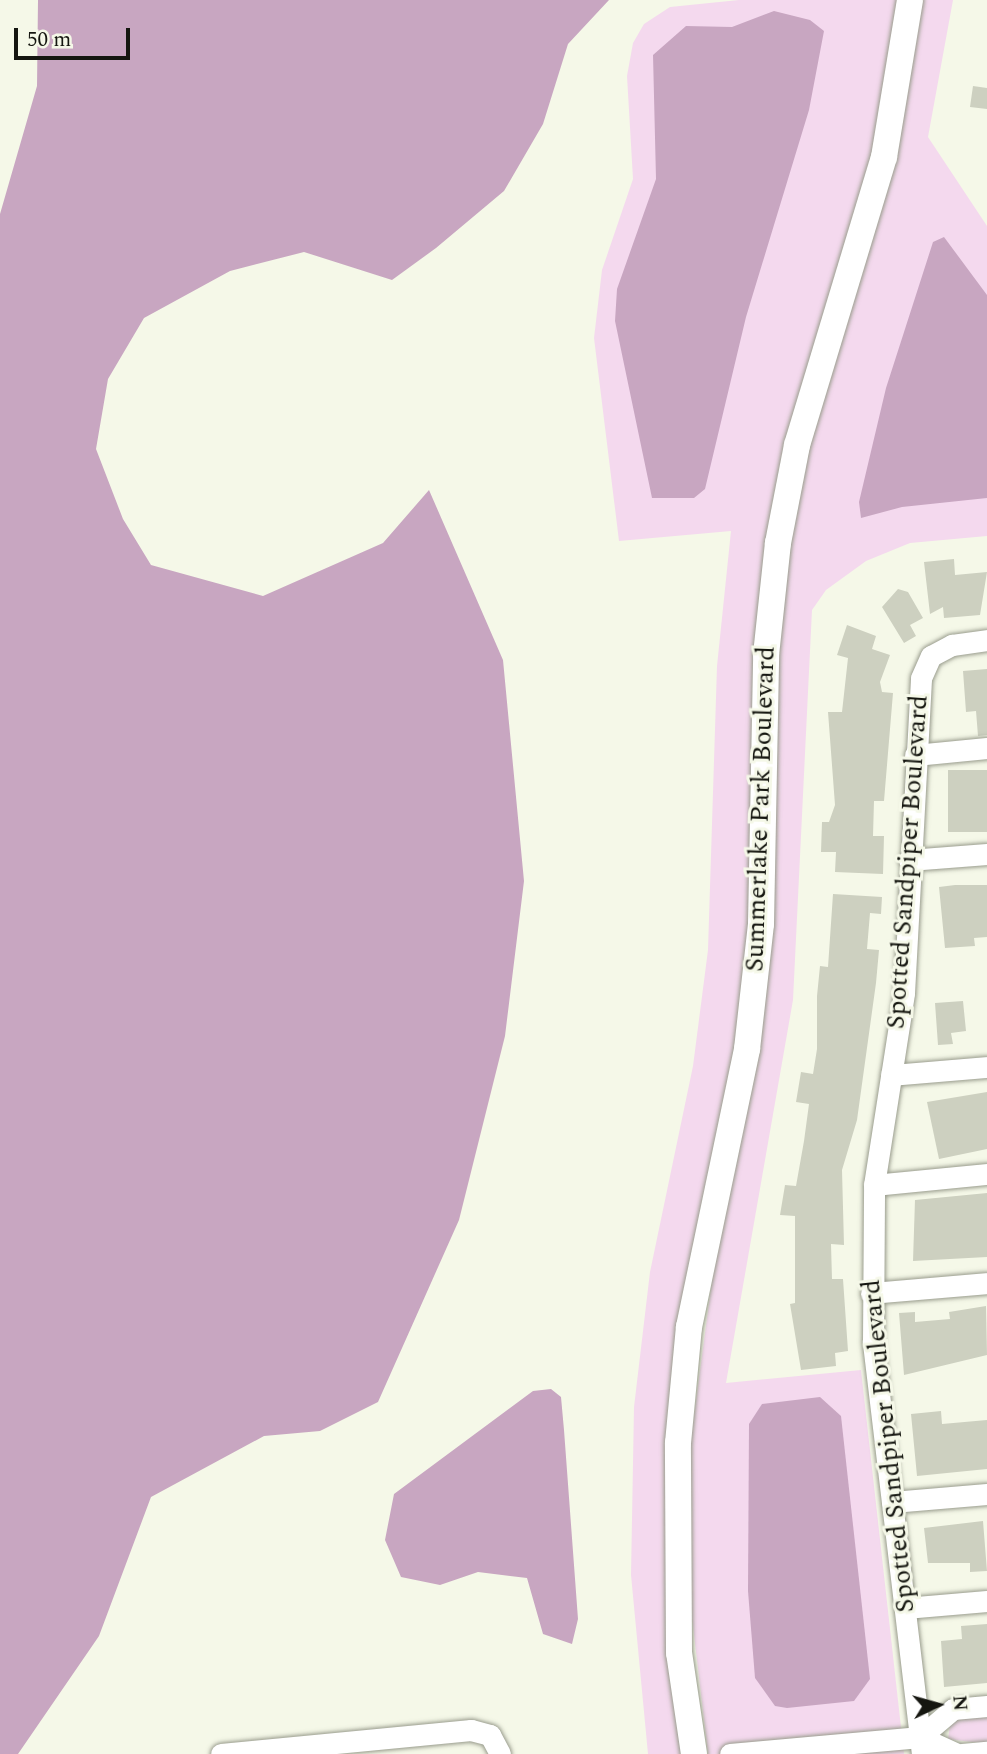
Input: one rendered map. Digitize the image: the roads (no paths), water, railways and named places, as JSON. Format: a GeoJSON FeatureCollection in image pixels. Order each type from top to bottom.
{"type":"FeatureCollection","features":[{"type":"Feature","properties":{"kind":"main road","name":"Summerlake Park Boulevard"},"geometry":{"type":"LineString","coordinates":[[694,1754],[679,1653],[678,1444],[689,1326],[747,1049],[761,924],[766,655],[778,543],[797,445],[884,157],[910,0]]}},
{"type":"Feature","properties":{"kind":"street","name":"Spotted Sandpiper Boulevard"},"geometry":{"type":"LineString","coordinates":[[921,1745],[892,1502],[871,1293],[874,1185],[904,993],[909,860],[921,678],[931,656],[952,645],[987,640]]}},
{"type":"Feature","properties":{"kind":"street"},"geometry":{"type":"LineString","coordinates":[[915,755],[987,748]]}},
{"type":"Feature","properties":{"kind":"street"},"geometry":{"type":"LineString","coordinates":[[909,860],[987,854]]}},
{"type":"Feature","properties":{"kind":"street"},"geometry":{"type":"LineString","coordinates":[[891,1075],[987,1067]]}},
{"type":"Feature","properties":{"kind":"street"},"geometry":{"type":"LineString","coordinates":[[874,1185],[987,1174]]}},
{"type":"Feature","properties":{"kind":"street"},"geometry":{"type":"LineString","coordinates":[[871,1293],[987,1283]]}},
{"type":"Feature","properties":{"kind":"street"},"geometry":{"type":"LineString","coordinates":[[892,1502],[987,1494]]}},
{"type":"Feature","properties":{"kind":"street"},"geometry":{"type":"LineString","coordinates":[[905,1608],[987,1601]]}},
{"type":"Feature","properties":{"kind":"street"},"geometry":{"type":"LineString","coordinates":[[921,1745],[953,1709],[987,1706]]}},
{"type":"Feature","properties":{"kind":"street"},"geometry":{"type":"LineString","coordinates":[[221,1754],[471,1730],[490,1735],[500,1754]]}},
{"type":"Feature","properties":{"kind":"street"},"geometry":{"type":"LineString","coordinates":[[730,1754],[921,1745],[959,1754],[987,1752]]}}]}
